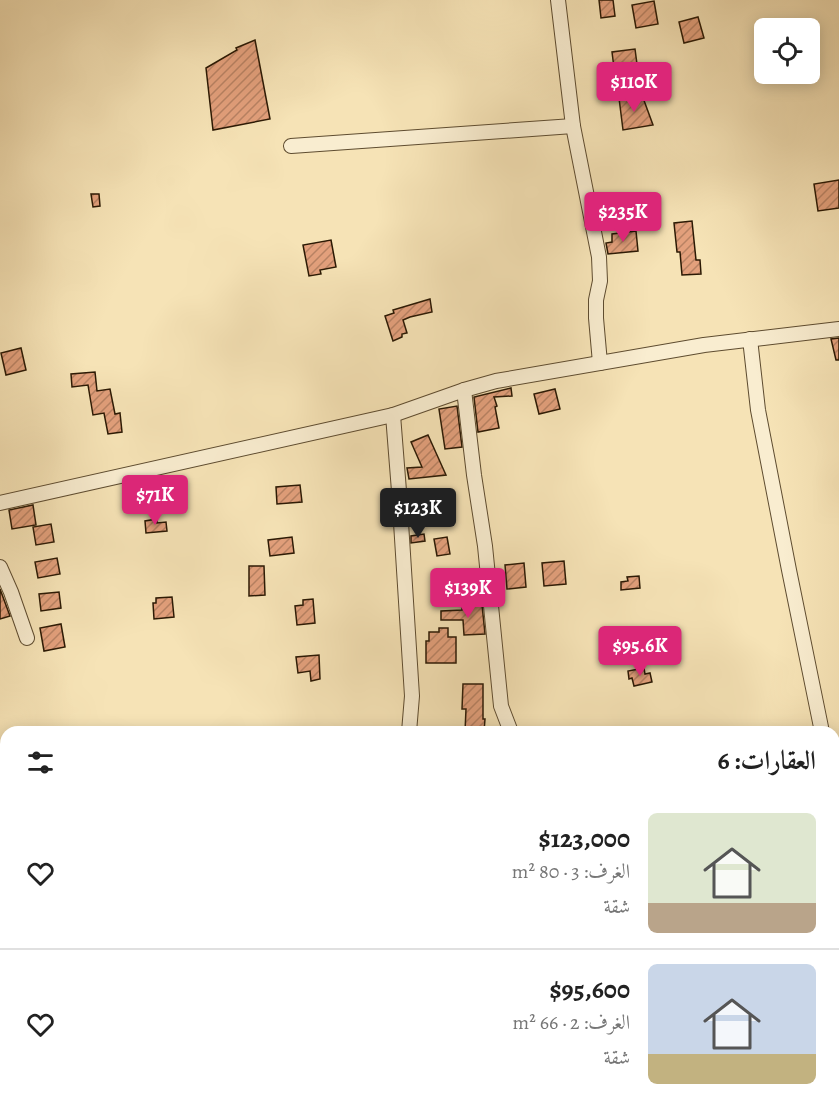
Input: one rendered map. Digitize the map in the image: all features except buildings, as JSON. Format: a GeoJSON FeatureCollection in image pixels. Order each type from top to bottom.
{"type":"FeatureCollection","features":[{"type":"Feature","properties":{"kind":"street"},"geometry":{"type":"LineString","coordinates":[[558,0],[573,126],[599,257],[600,281],[596,300],[596,318],[600,363]]}},
{"type":"Feature","properties":{"kind":"street"},"geometry":{"type":"LineString","coordinates":[[291,147],[573,126]]}},
{"type":"Feature","properties":{"kind":"street"},"geometry":{"type":"LineString","coordinates":[[0,503],[393,415],[496,381],[705,345],[839,329]]}},
{"type":"Feature","properties":{"kind":"street"},"geometry":{"type":"LineString","coordinates":[[750,339],[758,410],[821,726]]}},
{"type":"Feature","properties":{"kind":"street"},"geometry":{"type":"LineString","coordinates":[[464,390],[485,546],[501,706],[509,726]]}},
{"type":"Feature","properties":{"kind":"street"},"geometry":{"type":"LineString","coordinates":[[393,415],[412,696],[410,726]]}},
{"type":"Feature","properties":{"kind":"street"},"geometry":{"type":"LineString","coordinates":[[0,567],[27,638]]}}]}
